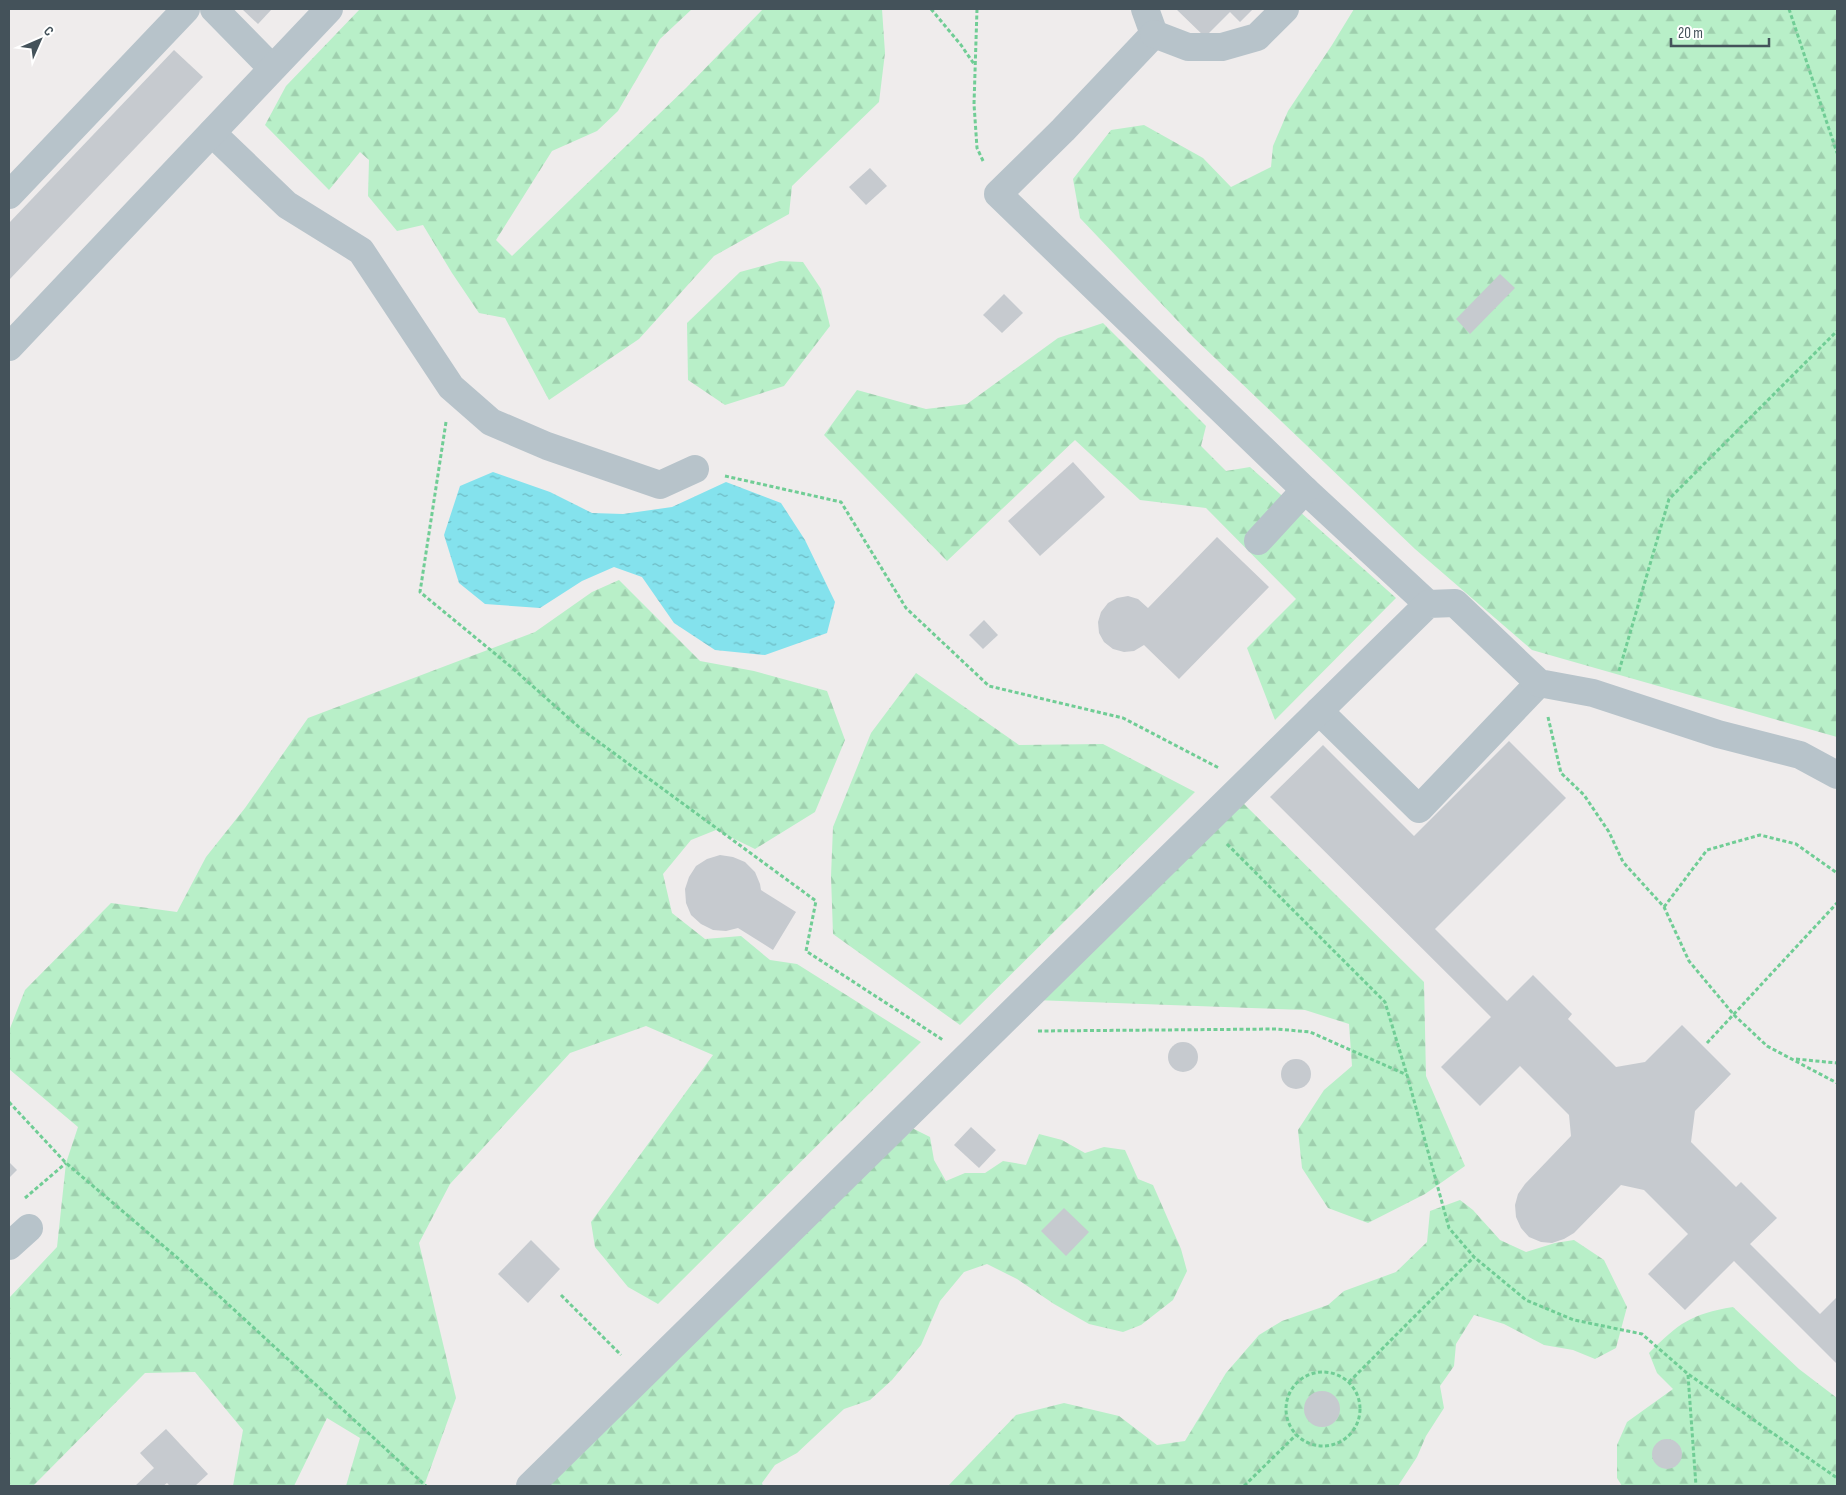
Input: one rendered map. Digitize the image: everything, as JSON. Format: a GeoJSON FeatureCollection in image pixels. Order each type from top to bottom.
{"type":"FeatureCollection","features":[{"type":"Feature","properties":{"kind":"lane"},"geometry":{"type":"LineString","coordinates":[[9,195],[186,9]]}},
{"type":"Feature","properties":{"kind":"lane"},"geometry":{"type":"LineString","coordinates":[[214,9],[272,68]]}},
{"type":"Feature","properties":{"kind":"lane"},"geometry":{"type":"LineString","coordinates":[[9,346],[329,9]]}},
{"type":"Feature","properties":{"kind":"lane"},"geometry":{"type":"LineString","coordinates":[[1285,9],[1257,37],[1222,47],[1188,46],[1150,21],[1063,130],[998,194],[1305,490],[1428,604]]}},
{"type":"Feature","properties":{"kind":"lane"},"geometry":{"type":"LineString","coordinates":[[212,134],[288,205],[361,251],[451,387],[491,422],[547,446],[660,485],[695,469]]}},
{"type":"Feature","properties":{"kind":"lane"},"geometry":{"type":"LineString","coordinates":[[1258,541],[1305,490]]}},
{"type":"Feature","properties":{"kind":"lane"},"geometry":{"type":"LineString","coordinates":[[530,1486],[1428,604],[1455,603],[1539,683],[1593,693],[1718,734],[1800,755],[1837,775]]}},
{"type":"Feature","properties":{"kind":"lane"},"geometry":{"type":"LineString","coordinates":[[1319,712],[1419,809],[1539,683]]}},
{"type":"Feature","properties":{"kind":"lane"},"geometry":{"type":"LineString","coordinates":[[9,1246],[29,1228]]}},
{"type":"Feature","properties":{"kind":"path"},"geometry":{"type":"LineString","coordinates":[[931,9],[961,45],[974,65]]}},
{"type":"Feature","properties":{"kind":"path"},"geometry":{"type":"LineString","coordinates":[[977,9],[974,65],[977,148],[998,194]]}},
{"type":"Feature","properties":{"kind":"path"},"geometry":{"type":"LineString","coordinates":[[1789,9],[1837,153]]}},
{"type":"Feature","properties":{"kind":"path"},"geometry":{"type":"LineString","coordinates":[[1611,699],[1669,499],[1837,331]]}},
{"type":"Feature","properties":{"kind":"path"},"geometry":{"type":"LineString","coordinates":[[451,387],[420,592],[510,666],[581,729],[816,901],[806,951],[968,1056]]}},
{"type":"Feature","properties":{"kind":"path"},"geometry":{"type":"LineString","coordinates":[[695,469],[842,502],[906,608],[989,686],[1123,718],[1246,782]]}},
{"type":"Feature","properties":{"kind":"path"},"geometry":{"type":"LineString","coordinates":[[1539,683],[1561,773],[1584,795],[1609,832],[1624,862],[1664,906],[1689,961],[1734,1015],[1767,1046],[1837,1083]]}},
{"type":"Feature","properties":{"kind":"path"},"geometry":{"type":"LineString","coordinates":[[1206,822],[1385,1002],[1449,1228],[1474,1256],[1526,1300],[1574,1320],[1642,1334],[1688,1374],[1837,1478]]}},
{"type":"Feature","properties":{"kind":"path"},"geometry":{"type":"LineString","coordinates":[[1664,906],[1707,850],[1760,835],[1796,844],[1837,873]]}},
{"type":"Feature","properties":{"kind":"path"},"geometry":{"type":"LineString","coordinates":[[1707,1043],[1837,904]]}},
{"type":"Feature","properties":{"kind":"path"},"geometry":{"type":"LineString","coordinates":[[992,1032],[1277,1029],[1310,1032],[1407,1075]]}},
{"type":"Feature","properties":{"kind":"path"},"geometry":{"type":"LineString","coordinates":[[1793,1059],[1837,1063]]}},
{"type":"Feature","properties":{"kind":"path"},"geometry":{"type":"LineString","coordinates":[[9,1102],[66,1163],[180,1260],[426,1486]]}},
{"type":"Feature","properties":{"kind":"path"},"geometry":{"type":"LineString","coordinates":[[21,1202],[66,1163]]}},
{"type":"Feature","properties":{"kind":"path"},"geometry":{"type":"LineString","coordinates":[[1348,1382],[1474,1256]]}},
{"type":"Feature","properties":{"kind":"path"},"geometry":{"type":"LineString","coordinates":[[561,1295],[642,1376]]}},
{"type":"Feature","properties":{"kind":"path"},"geometry":{"type":"LineString","coordinates":[[1322,1372],[1336,1374],[1348,1382],[1357,1394],[1360,1409],[1358,1424],[1350,1436],[1337,1444],[1323,1447],[1308,1444],[1296,1434],[1289,1423],[1286,1410],[1288,1397],[1295,1385],[1307,1376],[1322,1372]]}},
{"type":"Feature","properties":{"kind":"path"},"geometry":{"type":"LineString","coordinates":[[1688,1374],[1696,1486]]}},
{"type":"Feature","properties":{"kind":"path"},"geometry":{"type":"LineString","coordinates":[[1244,1486],[1296,1434]]}},
{"type":"Feature","properties":{"kind":"green space"},"geometry":{"type":"Polygon","coordinates":[[[360,9],[692,9],[660,39],[618,111],[597,131],[552,151],[496,240],[512,256],[686,88],[763,9],[882,9],[885,53],[879,102],[792,186],[789,214],[714,256],[639,339],[549,400],[505,318],[479,313],[423,225],[397,231],[368,196],[369,160],[360,152],[329,190],[265,125],[286,86],[360,9]]]}},
{"type":"Feature","properties":{"kind":"green space"},"geometry":{"type":"Polygon","coordinates":[[[1354,9],[1837,9],[1837,737],[1532,650],[1415,549],[1193,337],[1080,218],[1073,179],[1111,130],[1144,125],[1203,158],[1231,187],[1271,167],[1273,146],[1288,111],[1354,9]]]}},
{"type":"Feature","properties":{"kind":"green space"},"geometry":{"type":"Polygon","coordinates":[[[780,261],[803,262],[821,289],[830,326],[784,386],[725,405],[688,380],[687,323],[740,272],[780,261]]]}},
{"type":"Feature","properties":{"kind":"green space"},"geometry":{"type":"Polygon","coordinates":[[[1103,323],[1206,426],[1201,446],[1226,471],[1250,467],[1396,598],[1275,720],[1247,648],[1296,599],[1206,508],[1140,500],[1075,440],[947,561],[824,435],[857,390],[926,409],[967,404],[1058,338],[1103,323]]]}},
{"type":"Feature","properties":{"kind":"green space"},"geometry":{"type":"Polygon","coordinates":[[[619,580],[700,661],[754,671],[827,691],[845,740],[815,812],[755,849],[716,830],[691,840],[663,874],[672,913],[705,939],[741,936],[770,960],[797,964],[921,1042],[658,1304],[628,1287],[595,1247],[591,1222],[713,1055],[646,1026],[570,1053],[450,1184],[419,1243],[456,1398],[424,1486],[346,1486],[360,1438],[327,1418],[294,1486],[233,1486],[243,1430],[195,1372],[145,1373],[33,1486],[9,1486],[9,1298],[57,1247],[66,1163],[78,1127],[9,1069],[9,1031],[25,990],[111,903],[177,912],[206,857],[245,808],[308,718],[535,632],[592,592],[619,580]]]}},
{"type":"Feature","properties":{"kind":"green space"},"geometry":{"type":"Polygon","coordinates":[[[916,673],[1019,745],[1103,744],[1195,792],[960,1025],[833,934],[831,876],[833,827],[871,733],[916,673]]]}},
{"type":"Feature","properties":{"kind":"green space"},"geometry":{"type":"Polygon","coordinates":[[[1241,801],[1424,982],[1426,1076],[1465,1166],[1425,1194],[1368,1223],[1328,1208],[1302,1168],[1298,1130],[1324,1090],[1352,1066],[1349,1024],[1305,1010],[1034,1000],[1241,801]]]}},
{"type":"Feature","properties":{"kind":"green space"},"geometry":{"type":"Polygon","coordinates":[[[910,1127],[930,1137],[934,1160],[946,1181],[965,1173],[985,1173],[1003,1161],[1026,1165],[1039,1134],[1062,1140],[1085,1153],[1104,1147],[1125,1150],[1138,1179],[1153,1185],[1181,1249],[1187,1271],[1173,1300],[1141,1325],[1123,1332],[1089,1324],[1054,1304],[1017,1279],[987,1264],[964,1272],[940,1301],[921,1345],[892,1380],[870,1400],[844,1409],[797,1453],[775,1465],[762,1483],[763,1486],[527,1486],[910,1127]]]}},
{"type":"Feature","properties":{"kind":"green space"},"geometry":{"type":"Polygon","coordinates":[[[1460,1200],[1473,1210],[1500,1240],[1526,1252],[1555,1243],[1574,1240],[1604,1260],[1627,1307],[1616,1348],[1595,1359],[1573,1350],[1544,1345],[1504,1324],[1474,1315],[1456,1344],[1454,1366],[1440,1386],[1444,1408],[1426,1436],[1417,1457],[1398,1486],[948,1486],[1016,1415],[1064,1403],[1119,1416],[1157,1445],[1185,1441],[1226,1373],[1259,1335],[1282,1321],[1328,1305],[1344,1291],[1396,1272],[1427,1242],[1430,1211],[1460,1200]]]}},
{"type":"Feature","properties":{"kind":"green space"},"geometry":{"type":"Polygon","coordinates":[[[1733,1307],[1799,1369],[1837,1398],[1837,1486],[1622,1486],[1617,1478],[1617,1445],[1627,1422],[1673,1389],[1657,1373],[1649,1353],[1686,1321],[1706,1313],[1733,1307]]]}},
{"type":"Feature","properties":{"kind":"water"},"geometry":{"type":"Polygon","coordinates":[[[493,472],[550,492],[592,513],[623,514],[672,507],[726,482],[781,503],[805,540],[835,602],[827,633],[765,655],[715,650],[674,623],[642,577],[614,567],[582,581],[540,608],[485,604],[459,583],[444,535],[460,486],[493,472]]]}},
{"type":"Feature","properties":{"kind":"building"},"geometry":{"type":"Polygon","coordinates":[[[242,9],[272,9],[258,24],[242,9]]]}},
{"type":"Feature","properties":{"kind":"building"},"geometry":{"type":"Polygon","coordinates":[[[1176,9],[1253,9],[1240,22],[1230,12],[1205,37],[1176,9]]]}},
{"type":"Feature","properties":{"kind":"building"},"geometry":{"type":"Polygon","coordinates":[[[174,50],[203,77],[9,280],[9,223],[174,50]]]}},
{"type":"Feature","properties":{"kind":"building"},"geometry":{"type":"Polygon","coordinates":[[[870,168],[887,186],[866,205],[849,187],[870,168]]]}},
{"type":"Feature","properties":{"kind":"building"},"geometry":{"type":"Polygon","coordinates":[[[1500,274],[1515,288],[1470,334],[1456,319],[1500,274]]]}},
{"type":"Feature","properties":{"kind":"building"},"geometry":{"type":"Polygon","coordinates":[[[1004,294],[1023,313],[1002,333],[983,315],[1004,294]]]}},
{"type":"Feature","properties":{"kind":"building"},"geometry":{"type":"Polygon","coordinates":[[[1073,462],[1105,497],[1040,556],[1008,521],[1073,462]]]}},
{"type":"Feature","properties":{"kind":"building"},"geometry":{"type":"Polygon","coordinates":[[[1217,537],[1269,587],[1179,679],[1144,645],[1134,651],[1124,652],[1113,649],[1104,642],[1099,633],[1098,622],[1101,612],[1108,603],[1117,598],[1128,596],[1138,599],[1148,608],[1217,537]]]}},
{"type":"Feature","properties":{"kind":"building"},"geometry":{"type":"Polygon","coordinates":[[[984,620],[998,635],[983,649],[969,635],[984,620]]]}},
{"type":"Feature","properties":{"kind":"building"},"geometry":{"type":"Polygon","coordinates":[[[1509,741],[1566,798],[1435,929],[1507,1001],[1533,975],[1572,1014],[1568,1019],[1616,1067],[1645,1062],[1682,1025],[1731,1074],[1695,1111],[1691,1142],[1736,1187],[1741,1182],[1777,1218],[1750,1244],[1820,1314],[1837,1297],[1837,1364],[1734,1261],[1685,1310],[1648,1274],[1688,1234],[1644,1190],[1621,1185],[1574,1233],[1564,1239],[1552,1243],[1541,1242],[1529,1237],[1521,1228],[1516,1217],[1515,1205],[1518,1194],[1525,1184],[1571,1136],[1569,1115],[1520,1066],[1480,1106],[1441,1067],[1491,1017],[1270,797],[1323,745],[1414,836],[1509,741]]]}},
{"type":"Feature","properties":{"kind":"building"},"geometry":{"type":"Polygon","coordinates":[[[720,855],[733,857],[745,862],[755,872],[761,890],[796,912],[773,950],[738,928],[726,931],[713,930],[701,924],[691,915],[686,903],[685,889],[689,877],[696,866],[707,859],[720,855]]]}},
{"type":"Feature","properties":{"kind":"building"},"geometry":{"type":"Polygon","coordinates":[[[1183,1042],[1194,1046],[1198,1057],[1194,1068],[1183,1072],[1172,1068],[1168,1057],[1172,1046],[1183,1042]]]}},
{"type":"Feature","properties":{"kind":"building"},"geometry":{"type":"Polygon","coordinates":[[[1296,1059],[1307,1063],[1311,1074],[1307,1085],[1296,1089],[1285,1085],[1281,1074],[1285,1063],[1296,1059]]]}},
{"type":"Feature","properties":{"kind":"building"},"geometry":{"type":"Polygon","coordinates":[[[971,1127],[996,1150],[979,1168],[954,1145],[971,1127]]]}},
{"type":"Feature","properties":{"kind":"building"},"geometry":{"type":"Polygon","coordinates":[[[9,1162],[17,1170],[9,1178],[9,1162]]]}},
{"type":"Feature","properties":{"kind":"building"},"geometry":{"type":"Polygon","coordinates":[[[1064,1208],[1089,1232],[1066,1256],[1041,1231],[1064,1208]]]}},
{"type":"Feature","properties":{"kind":"building"},"geometry":{"type":"Polygon","coordinates":[[[531,1240],[560,1269],[528,1303],[498,1274],[531,1240]]]}},
{"type":"Feature","properties":{"kind":"building"},"geometry":{"type":"Polygon","coordinates":[[[1322,1391],[1335,1396],[1340,1409],[1335,1422],[1322,1427],[1309,1422],[1304,1409],[1309,1396],[1322,1391]]]}},
{"type":"Feature","properties":{"kind":"building"},"geometry":{"type":"Polygon","coordinates":[[[166,1429],[208,1474],[195,1486],[170,1486],[167,1483],[163,1486],[135,1486],[154,1468],[140,1453],[166,1429]]]}},
{"type":"Feature","properties":{"kind":"building"},"geometry":{"type":"Polygon","coordinates":[[[1667,1439],[1678,1443],[1682,1454],[1678,1465],[1667,1469],[1656,1465],[1652,1454],[1656,1443],[1667,1439]]]}}]}
